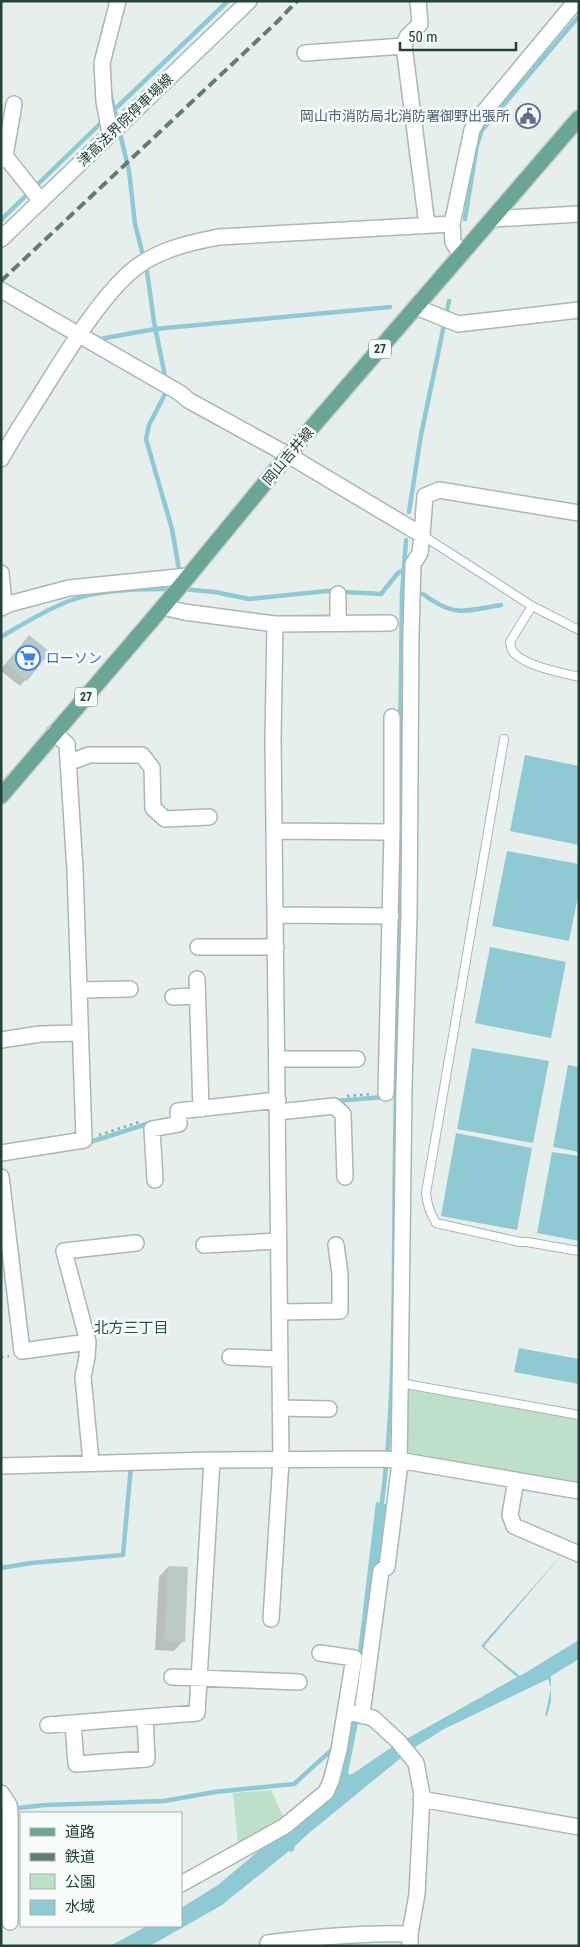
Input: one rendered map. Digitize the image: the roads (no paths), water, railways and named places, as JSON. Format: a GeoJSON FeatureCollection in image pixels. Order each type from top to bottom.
{"type":"FeatureCollection","features":[{"type":"Feature","properties":{"kind":"main road","name":"岡山吉井線"},"geometry":{"type":"LineString","coordinates":[[1,796],[167,602],[183,578],[579,118]]}},
{"type":"Feature","properties":{"kind":"street"},"geometry":{"type":"LineString","coordinates":[[112,125],[102,63],[118,1]]}},
{"type":"Feature","properties":{"kind":"street","name":"津高法界院停車場線"},"geometry":{"type":"LineString","coordinates":[[1,239],[35,194],[249,1]]}},
{"type":"Feature","properties":{"kind":"street"},"geometry":{"type":"LineString","coordinates":[[418,1],[420,24],[407,37],[404,46],[427,225]]}},
{"type":"Feature","properties":{"kind":"street"},"geometry":{"type":"LineString","coordinates":[[558,1],[563,16]]}},
{"type":"Feature","properties":{"kind":"street"},"geometry":{"type":"LineString","coordinates":[[461,255],[453,242],[452,224],[472,130],[478,119],[576,1]]}},
{"type":"Feature","properties":{"kind":"street"},"geometry":{"type":"LineString","coordinates":[[305,53],[404,46]]}},
{"type":"Feature","properties":{"kind":"street"},"geometry":{"type":"LineString","coordinates":[[14,104],[3,158],[35,194]]}},
{"type":"Feature","properties":{"kind":"street"},"geometry":{"type":"LineString","coordinates":[[493,219],[579,214]]}},
{"type":"Feature","properties":{"kind":"street"},"geometry":{"type":"LineString","coordinates":[[2,455],[95,312],[129,274],[145,263],[186,244],[219,237],[452,224]]}},
{"type":"Feature","properties":{"kind":"street"},"geometry":{"type":"LineString","coordinates":[[1,290],[422,535]]}},
{"type":"Feature","properties":{"kind":"street"},"geometry":{"type":"LineString","coordinates":[[416,307],[458,324],[579,310]]}},
{"type":"Feature","properties":{"kind":"street"},"geometry":{"type":"LineString","coordinates":[[386,1093],[396,1053],[409,916],[413,564],[420,553],[425,496],[439,490],[578,509]]}},
{"type":"Feature","properties":{"kind":"street"},"geometry":{"type":"LineString","coordinates":[[1,573],[3,607],[69,588],[183,578]]}},
{"type":"Feature","properties":{"kind":"street"},"geometry":{"type":"LineString","coordinates":[[338,594],[338,623]]}},
{"type":"Feature","properties":{"kind":"street"},"geometry":{"type":"LineString","coordinates":[[167,602],[184,612],[275,624],[390,623]]}},
{"type":"Feature","properties":{"kind":"street"},"geometry":{"type":"LineString","coordinates":[[271,1619],[281,1464],[273,739],[275,624]]}},
{"type":"Feature","properties":{"kind":"street"},"geometry":{"type":"LineString","coordinates":[[182,1883],[285,1826],[326,1792],[331,1782],[339,1750],[354,1713],[381,1571],[387,1567],[399,1471],[391,1459],[400,1383],[396,1053],[391,916],[392,717]]}},
{"type":"Feature","properties":{"kind":"street"},"geometry":{"type":"LineString","coordinates":[[1,1153],[84,1140],[75,870],[67,744],[54,733]]}},
{"type":"Feature","properties":{"kind":"street"},"geometry":{"type":"LineString","coordinates":[[68,763],[89,756],[142,755],[152,768],[153,808],[164,819],[209,818]]}},
{"type":"Feature","properties":{"kind":"street"},"geometry":{"type":"LineString","coordinates":[[274,831],[392,832]]}},
{"type":"Feature","properties":{"kind":"street"},"geometry":{"type":"LineString","coordinates":[[276,915],[391,916]]}},
{"type":"Feature","properties":{"kind":"street"},"geometry":{"type":"LineString","coordinates":[[198,948],[276,947]]}},
{"type":"Feature","properties":{"kind":"street"},"geometry":{"type":"LineString","coordinates":[[197,979],[201,1108]]}},
{"type":"Feature","properties":{"kind":"street"},"geometry":{"type":"LineString","coordinates":[[79,990],[130,989]]}},
{"type":"Feature","properties":{"kind":"street"},"geometry":{"type":"LineString","coordinates":[[173,997],[197,996]]}},
{"type":"Feature","properties":{"kind":"street"},"geometry":{"type":"LineString","coordinates":[[1,1040],[40,1034],[80,1033]]}},
{"type":"Feature","properties":{"kind":"street"},"geometry":{"type":"LineString","coordinates":[[277,1059],[357,1059]]}},
{"type":"Feature","properties":{"kind":"street"},"geometry":{"type":"LineString","coordinates":[[155,1180],[152,1129],[179,1124],[178,1111],[201,1108],[278,1106],[334,1106],[343,1114],[345,1177]]}},
{"type":"Feature","properties":{"kind":"street"},"geometry":{"type":"LineString","coordinates":[[1,1177],[22,1351],[88,1342]]}},
{"type":"Feature","properties":{"kind":"street"},"geometry":{"type":"LineString","coordinates":[[204,1245],[279,1241]]}},
{"type":"Feature","properties":{"kind":"street"},"geometry":{"type":"LineString","coordinates":[[91,1462],[83,1377],[88,1358],[88,1342],[64,1251],[136,1244]]}},
{"type":"Feature","properties":{"kind":"street"},"geometry":{"type":"LineString","coordinates":[[279,1312],[340,1311],[340,1274],[336,1245]]}},
{"type":"Feature","properties":{"kind":"street"},"geometry":{"type":"LineString","coordinates":[[230,1357],[280,1359]]}},
{"type":"Feature","properties":{"kind":"street"},"geometry":{"type":"LineString","coordinates":[[280,1408],[330,1409]]}},
{"type":"Feature","properties":{"kind":"street"},"geometry":{"type":"LineString","coordinates":[[1,1466],[91,1462],[281,1464],[391,1459],[579,1492]]}},
{"type":"Feature","properties":{"kind":"street"},"geometry":{"type":"LineString","coordinates":[[48,1725],[197,1714],[211,1464]]}},
{"type":"Feature","properties":{"kind":"street"},"geometry":{"type":"LineString","coordinates":[[516,1480],[510,1515],[514,1526],[579,1554]]}},
{"type":"Feature","properties":{"kind":"street"},"geometry":{"type":"LineString","coordinates":[[268,1946],[268,1943],[374,1933],[410,1940],[417,1894],[422,1795],[416,1763],[398,1741],[373,1718],[354,1713],[348,1703],[354,1658],[320,1653]]}},
{"type":"Feature","properties":{"kind":"street"},"geometry":{"type":"LineString","coordinates":[[172,1677],[299,1682]]}},
{"type":"Feature","properties":{"kind":"street"},"geometry":{"type":"LineString","coordinates":[[73,1723],[76,1764],[147,1759],[145,1717]]}},
{"type":"Feature","properties":{"kind":"street"},"geometry":{"type":"LineString","coordinates":[[421,1799],[579,1827]]}},
{"type":"Feature","properties":{"kind":"street"},"geometry":{"type":"LineString","coordinates":[[7,1803],[11,1923]]}},
{"type":"Feature","properties":{"kind":"lane"},"geometry":{"type":"LineString","coordinates":[[422,535],[532,606],[579,630]]}},
{"type":"Feature","properties":{"kind":"lane"},"geometry":{"type":"LineString","coordinates":[[532,606],[510,642],[512,652],[533,663],[579,677]]}},
{"type":"Feature","properties":{"kind":"lane"},"geometry":{"type":"LineString","coordinates":[[504,739],[426,1193],[427,1202],[430,1214],[436,1223],[520,1242],[579,1251]]}},
{"type":"Feature","properties":{"kind":"lane"},"geometry":{"type":"LineString","coordinates":[[400,1383],[579,1415]]}},
{"type":"Feature","properties":{"kind":"water"},"geometry":{"type":"Polygon","coordinates":[[[525,755],[579,766],[579,845],[510,831],[525,755]]]}},
{"type":"Feature","properties":{"kind":"water"},"geometry":{"type":"Polygon","coordinates":[[[507,851],[579,864],[579,891],[569,941],[492,926],[507,851]]]}},
{"type":"Feature","properties":{"kind":"water"},"geometry":{"type":"Polygon","coordinates":[[[490,947],[566,962],[551,1038],[475,1023],[490,947]]]}},
{"type":"Feature","properties":{"kind":"water"},"geometry":{"type":"Polygon","coordinates":[[[472,1048],[549,1061],[533,1143],[457,1129],[472,1048]]]}},
{"type":"Feature","properties":{"kind":"water"},"geometry":{"type":"Polygon","coordinates":[[[568,1065],[579,1067],[579,1152],[553,1147],[568,1065]]]}},
{"type":"Feature","properties":{"kind":"water"},"geometry":{"type":"Polygon","coordinates":[[[456,1133],[532,1148],[517,1230],[441,1216],[456,1133]]]}},
{"type":"Feature","properties":{"kind":"water"},"geometry":{"type":"Polygon","coordinates":[[[552,1152],[579,1156],[579,1241],[537,1233],[552,1152]]]}},
{"type":"Feature","properties":{"kind":"water"},"geometry":{"type":"Polygon","coordinates":[[[519,1348],[579,1359],[579,1384],[514,1372],[519,1348]]]}},
{"type":"Feature","properties":{"kind":"water"},"geometry":{"type":"Polygon","coordinates":[[[376,1502],[387,1504],[359,1718],[349,1775],[392,1747],[517,1677],[481,1646],[565,1551],[485,1645],[485,1648],[520,1676],[579,1640],[579,1659],[551,1676],[551,1688],[548,1679],[444,1729],[412,1749],[309,1833],[295,1846],[294,1850],[289,1851],[222,1905],[150,1946],[110,1946],[145,1927],[182,1927],[182,1907],[218,1885],[325,1795],[352,1701],[376,1502]]]}},
{"type":"Feature","properties":{"kind":"water"},"geometry":{"type":"Polygon","coordinates":[[[551,1688],[551,1701],[547,1716],[545,1716],[551,1688]]]}},
{"type":"Feature","properties":{"kind":"waterway"},"geometry":{"type":"LineString","coordinates":[[113,111],[228,1]]}},
{"type":"Feature","properties":{"kind":"waterway"},"geometry":{"type":"LineString","coordinates":[[465,219],[477,145],[482,130],[579,16]]}},
{"type":"Feature","properties":{"kind":"waterway"},"geometry":{"type":"LineString","coordinates":[[110,93],[117,121]]}},
{"type":"Feature","properties":{"kind":"waterway"},"geometry":{"type":"LineString","coordinates":[[1,220],[104,120]]}},
{"type":"Feature","properties":{"kind":"waterway"},"geometry":{"type":"LineString","coordinates":[[119,129],[129,171],[135,224],[147,271],[154,322],[166,381]]}},
{"type":"Feature","properties":{"kind":"waterway"},"geometry":{"type":"LineString","coordinates":[[409,512],[421,435],[449,301]]}},
{"type":"Feature","properties":{"kind":"waterway"},"geometry":{"type":"LineString","coordinates":[[100,339],[155,329],[390,307]]}},
{"type":"Feature","properties":{"kind":"waterway"},"geometry":{"type":"LineString","coordinates":[[165,389],[165,394],[149,425],[146,439],[172,529],[180,575]]}},
{"type":"Feature","properties":{"kind":"waterway"},"geometry":{"type":"LineString","coordinates":[[381,1509],[390,1421],[392,1376],[402,593],[406,540]]}},
{"type":"Feature","properties":{"kind":"waterway"},"geometry":{"type":"LineString","coordinates":[[183,589],[215,592],[249,599],[327,591],[381,594],[398,573],[404,570]]}},
{"type":"Feature","properties":{"kind":"waterway"},"geometry":{"type":"LineString","coordinates":[[1,637],[51,609],[81,597],[120,590],[172,589]]}},
{"type":"Feature","properties":{"kind":"waterway"},"geometry":{"type":"LineString","coordinates":[[423,594],[434,602],[452,610],[461,611],[501,605]]}},
{"type":"Feature","properties":{"kind":"waterway"},"geometry":{"type":"LineString","coordinates":[[335,1101],[384,1097]]}},
{"type":"Feature","properties":{"kind":"waterway"},"geometry":{"type":"LineString","coordinates":[[87,1143],[153,1122]]}},
{"type":"Feature","properties":{"kind":"waterway"},"geometry":{"type":"LineString","coordinates":[[1,1568],[31,1563],[123,1555],[131,1466],[133,1466]]}},
{"type":"Feature","properties":{"kind":"waterway"},"geometry":{"type":"LineString","coordinates":[[1,1810],[45,1805],[164,1801],[215,1792],[294,1784],[335,1747]]}},
{"type":"Feature","properties":{"kind":"railway"},"geometry":{"type":"LineString","coordinates":[[1,281],[277,22],[297,1]]}},
{"type":"Feature","properties":{"kind":"place","name":"岡山市消防局北消防署御野出張所"},"geometry":{"type":"Point","coordinates":[528,116]}},
{"type":"Feature","properties":{"kind":"place","name":"ローソン"},"geometry":{"type":"Point","coordinates":[28,658]}},
{"type":"Feature","properties":{"kind":"district","name":"北方三丁目"},"geometry":{"type":"Point","coordinates":[131,1328]}}]}
